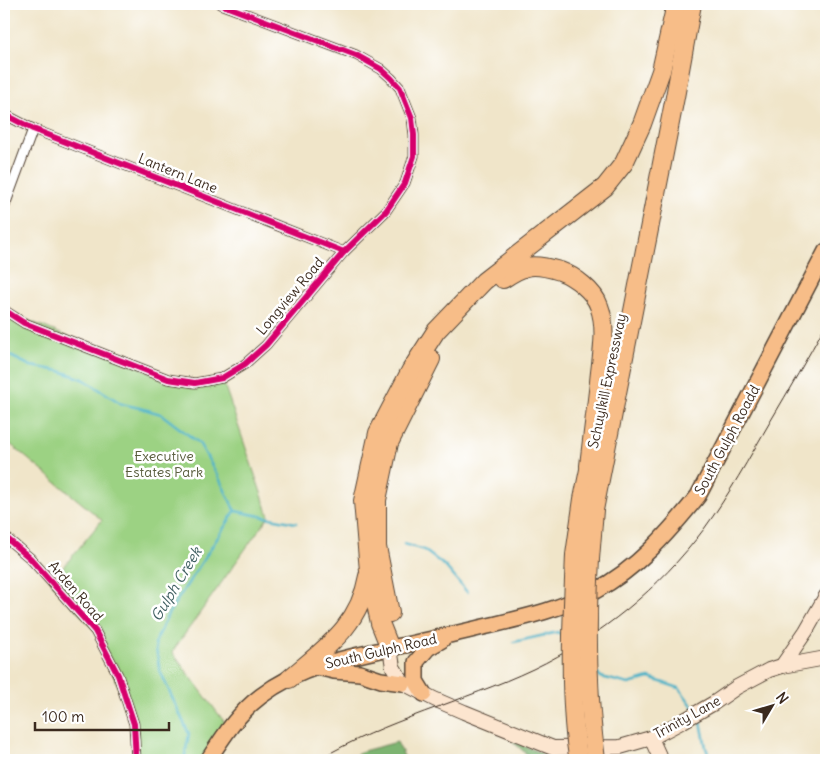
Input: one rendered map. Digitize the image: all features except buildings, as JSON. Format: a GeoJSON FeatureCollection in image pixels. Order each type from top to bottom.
{"type":"FeatureCollection","features":[{"type":"Feature","properties":{"kind":"highway","name":"Schuylkill Expressway"},"geometry":{"type":"LineString","coordinates":[[579,760],[572,683],[572,623],[582,557],[589,466],[658,124],[677,4]]}},
{"type":"Feature","properties":{"kind":"highway"},"geometry":{"type":"LineString","coordinates":[[390,648],[380,623],[369,571],[363,501],[378,433],[411,370],[436,331],[484,281],[605,188],[624,163],[642,124],[661,71],[677,4]]}},
{"type":"Feature","properties":{"kind":"highway","name":"Schuylkill Expressway"},"geometry":{"type":"LineString","coordinates":[[596,760],[588,691],[582,557],[594,510],[692,4]]}},
{"type":"Feature","properties":{"kind":"highway"},"geometry":{"type":"LineString","coordinates":[[390,648],[391,621],[377,547],[377,500],[389,443],[441,337],[493,286],[521,268],[541,265],[566,273],[587,288],[599,304],[603,319],[602,351],[589,466]]}},
{"type":"Feature","properties":{"kind":"highway"},"geometry":{"type":"LineString","coordinates":[[289,679],[328,646],[350,621],[366,588],[369,571]]}},
{"type":"Feature","properties":{"kind":"main road","name":"South Gulph Roadd"},"geometry":{"type":"LineString","coordinates":[[530,617],[559,607],[597,590],[649,551],[687,510],[698,496],[826,251]]}},
{"type":"Feature","properties":{"kind":"main road"},"geometry":{"type":"LineString","coordinates":[[782,666],[806,631],[826,596]]}},
{"type":"Feature","properties":{"kind":"main road","name":"South Gulph Road"},"geometry":{"type":"LineString","coordinates":[[208,760],[229,728],[261,696],[289,679],[315,667],[341,658],[450,636],[530,617]]}},
{"type":"Feature","properties":{"kind":"main road"},"geometry":{"type":"LineString","coordinates":[[424,694],[416,681],[416,662],[428,648],[450,636]]}},
{"type":"Feature","properties":{"kind":"main road"},"geometry":{"type":"LineString","coordinates":[[390,648],[393,667],[404,683]]}},
{"type":"Feature","properties":{"kind":"main road","name":"Trinity Lane"},"geometry":{"type":"LineString","coordinates":[[404,683],[464,712],[553,748],[620,747],[651,738],[769,670],[826,658]]}},
{"type":"Feature","properties":{"kind":"main road"},"geometry":{"type":"LineString","coordinates":[[315,667],[360,673],[381,680],[404,683]]}},
{"type":"Feature","properties":{"kind":"main road"},"geometry":{"type":"LineString","coordinates":[[651,738],[661,760]]}},
{"type":"Feature","properties":{"kind":"street","name":"Longview Road"},"geometry":{"type":"LineString","coordinates":[[4,310],[24,323],[168,379],[195,382],[222,378],[245,364],[266,344],[344,252],[386,211],[405,183],[411,167],[414,140],[412,118],[400,88],[381,69],[356,55],[220,4]]}},
{"type":"Feature","properties":{"kind":"street","name":"Lantern Lane"},"geometry":{"type":"LineString","coordinates":[[4,114],[34,129],[344,252]]}},
{"type":"Feature","properties":{"kind":"street"},"geometry":{"type":"LineString","coordinates":[[4,208],[34,129]]}},
{"type":"Feature","properties":{"kind":"street","name":"Arden Road"},"geometry":{"type":"LineString","coordinates":[[4,536],[30,558],[95,631],[118,675],[134,724],[136,760]]}},
{"type":"Feature","properties":{"kind":"green space","name":"Executive Estates Park"},"geometry":{"type":"Polygon","coordinates":[[[4,310],[168,379],[195,383],[222,378],[269,516],[172,652],[229,728],[208,760],[136,760],[134,724],[95,631],[51,582],[102,520],[4,439],[4,310]]]}},
{"type":"Feature","properties":{"kind":"green space"},"geometry":{"type":"Polygon","coordinates":[[[511,740],[556,760],[533,760],[511,740]]]}},
{"type":"Feature","properties":{"kind":"green space"},"geometry":{"type":"Polygon","coordinates":[[[397,742],[406,760],[347,760],[363,751],[397,742]]]}},
{"type":"Feature","properties":{"kind":"waterway"},"geometry":{"type":"LineString","coordinates":[[4,353],[31,366],[60,371],[83,379],[122,404],[161,414],[199,443],[235,511]]}},
{"type":"Feature","properties":{"kind":"waterway","name":"Gulph Creek"},"geometry":{"type":"LineString","coordinates":[[184,760],[189,734],[160,671],[155,643],[168,614],[235,511],[296,523]]}},
{"type":"Feature","properties":{"kind":"waterway","name":"Gulph Creek"},"geometry":{"type":"LineString","coordinates":[[404,544],[424,550],[445,566],[467,592]]}},
{"type":"Feature","properties":{"kind":"waterway","name":"Gulph Creek"},"geometry":{"type":"LineString","coordinates":[[514,642],[558,632],[565,640]]}},
{"type":"Feature","properties":{"kind":"waterway","name":"Gulph Creek"},"geometry":{"type":"LineString","coordinates":[[597,673],[601,677],[629,684],[649,678],[679,688],[694,708]]}},
{"type":"Feature","properties":{"kind":"waterway","name":"Gulph Creek"},"geometry":{"type":"LineString","coordinates":[[700,716],[706,748],[711,760]]}},
{"type":"Feature","properties":{"kind":"tram line"},"geometry":{"type":"LineString","coordinates":[[318,760],[397,722],[479,692],[533,669],[582,642],[648,591],[687,551],[713,516],[746,463],[826,324]]}},
{"type":"Feature","properties":{"kind":"cycle path"},"geometry":{"type":"LineString","coordinates":[[4,310],[24,323],[168,379],[195,383],[222,378],[245,364],[266,345],[344,252],[386,211],[405,183],[414,156],[412,118],[400,88],[381,69],[356,55],[220,4]]}},
{"type":"Feature","properties":{"kind":"cycle path"},"geometry":{"type":"LineString","coordinates":[[4,114],[33,129],[344,252]]}},
{"type":"Feature","properties":{"kind":"cycle path"},"geometry":{"type":"LineString","coordinates":[[4,536],[30,558],[95,631],[118,675],[134,724],[136,760]]}}]}
